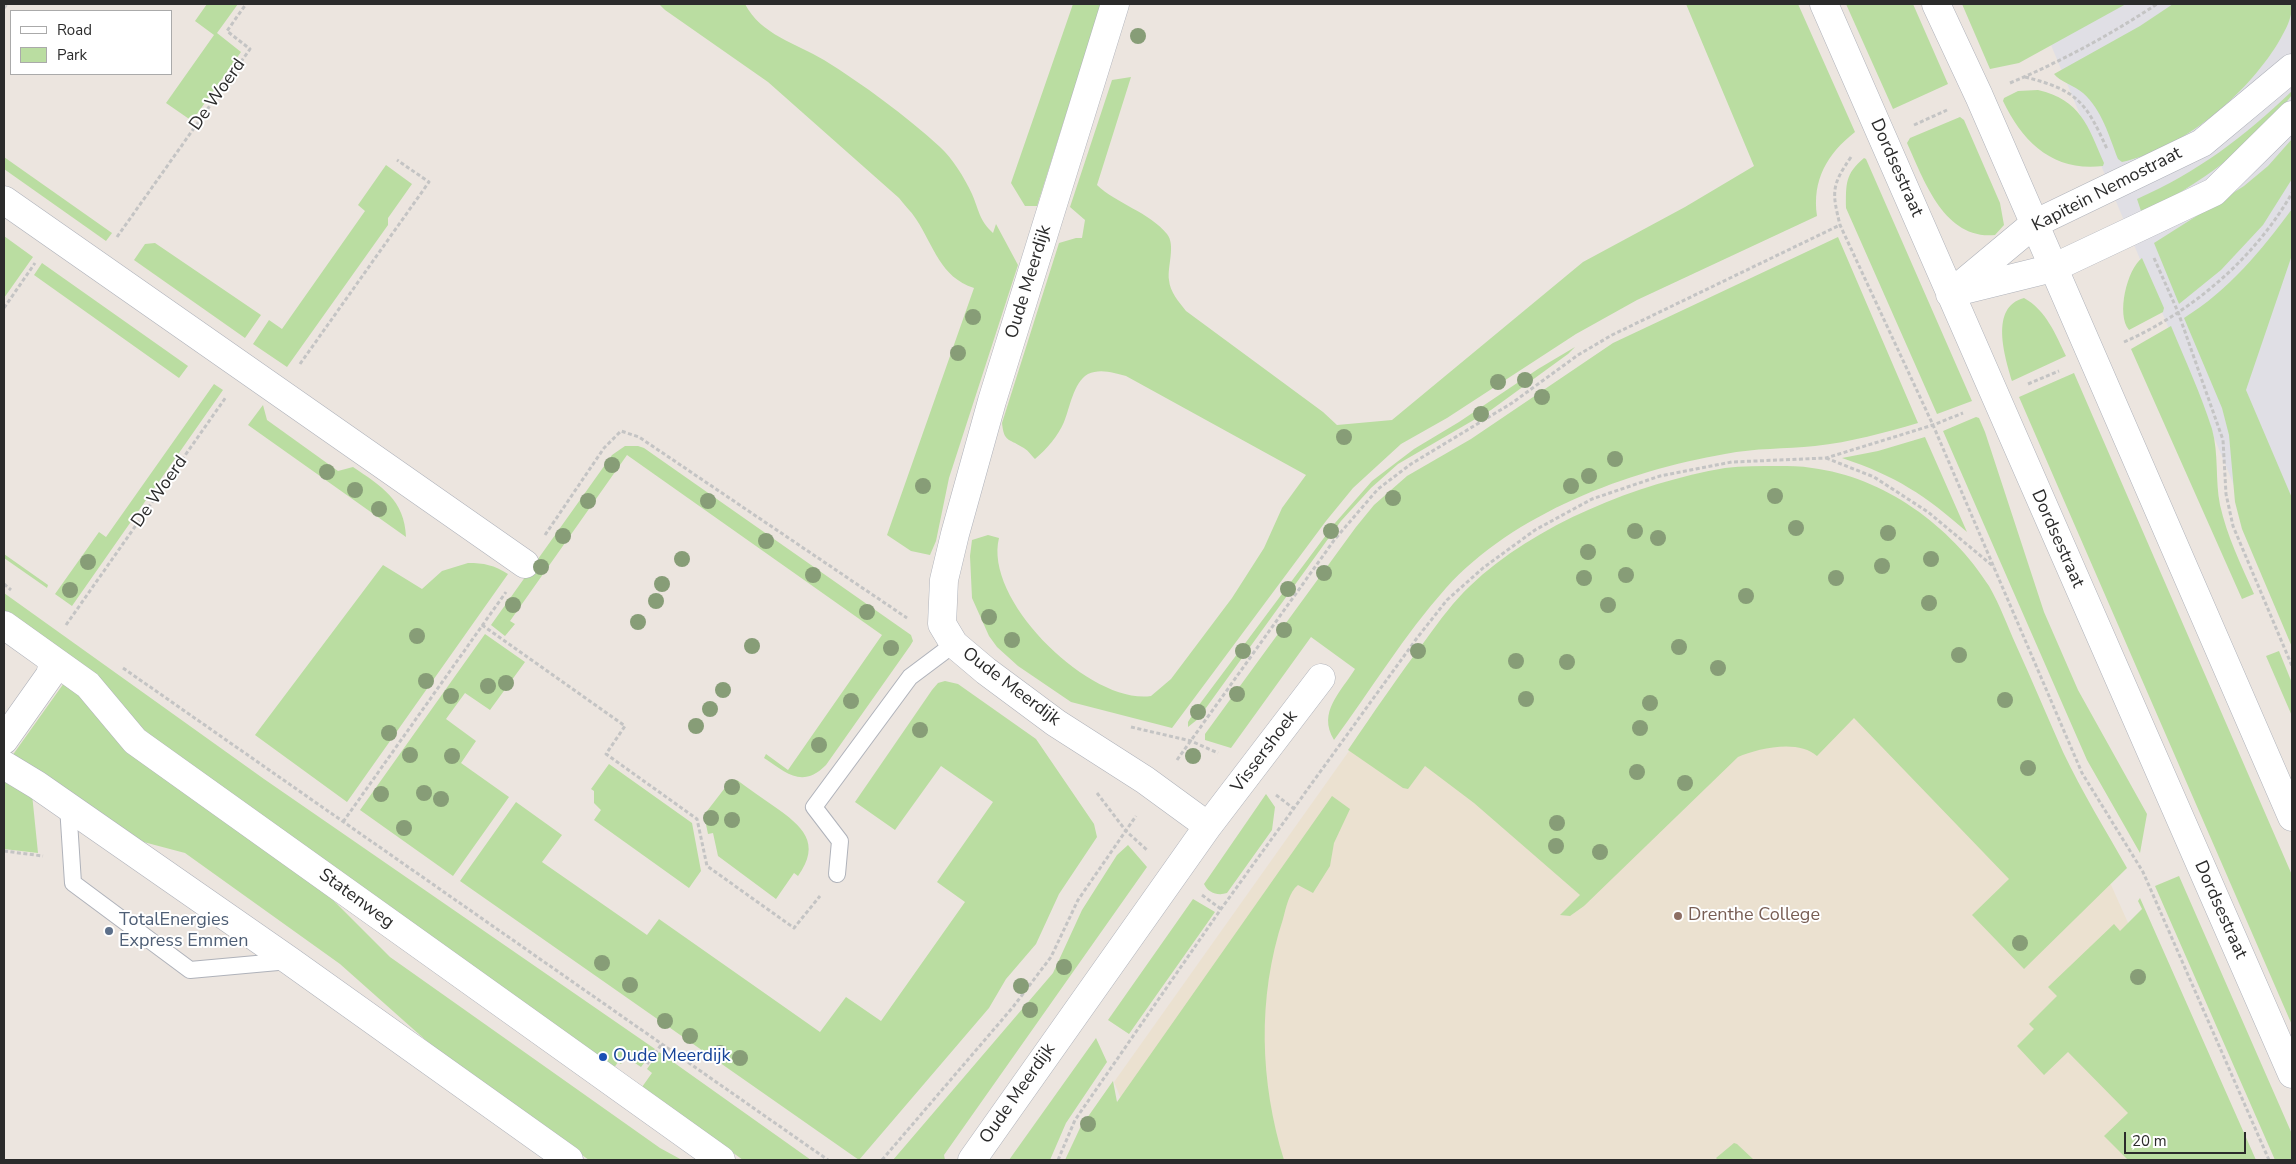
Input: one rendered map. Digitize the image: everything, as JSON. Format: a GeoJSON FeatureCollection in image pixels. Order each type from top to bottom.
{"type":"FeatureCollection","features":[{"type":"Feature","properties":{"kind":"street","name":"Oude Meerdijk"},"geometry":{"type":"LineString","coordinates":[[972,1160],[1208,826],[1156,788],[1056,723],[986,671],[948,634],[944,580],[958,525],[992,401],[1115,4]]}},
{"type":"Feature","properties":{"kind":"street","name":"Dordsestraat"},"geometry":{"type":"LineString","coordinates":[[1824,4],[2292,1074]]}},
{"type":"Feature","properties":{"kind":"street"},"geometry":{"type":"LineString","coordinates":[[1936,4],[1979,96],[2292,817]]}},
{"type":"Feature","properties":{"kind":"street","name":"Kapitein Nemostraat"},"geometry":{"type":"LineString","coordinates":[[1950,294],[2034,224],[2202,143],[2292,68]]}},
{"type":"Feature","properties":{"kind":"street"},"geometry":{"type":"LineString","coordinates":[[1950,294],[2053,268],[2214,192],[2292,115]]}},
{"type":"Feature","properties":{"kind":"street"},"geometry":{"type":"LineString","coordinates":[[4,200],[525,564]]}},
{"type":"Feature","properties":{"kind":"street","name":"Statenweg"},"geometry":{"type":"LineString","coordinates":[[4,625],[88,685],[135,741],[721,1160]]}},
{"type":"Feature","properties":{"kind":"street"},"geometry":{"type":"LineString","coordinates":[[4,740],[50,675],[52,667],[50,658]]}},
{"type":"Feature","properties":{"kind":"street","name":"Vissershoek"},"geometry":{"type":"LineString","coordinates":[[1208,826],[1321,678]]}},
{"type":"Feature","properties":{"kind":"street"},"geometry":{"type":"LineString","coordinates":[[4,765],[68,806],[290,961],[569,1160]]}},
{"type":"Feature","properties":{"kind":"lane"},"geometry":{"type":"LineString","coordinates":[[837,874],[840,841],[814,807],[910,678],[948,634]]}},
{"type":"Feature","properties":{"kind":"lane"},"geometry":{"type":"LineString","coordinates":[[68,806],[73,883],[190,970],[290,961]]}},
{"type":"Feature","properties":{"kind":"path"},"geometry":{"type":"LineString","coordinates":[[4,8],[7,4]]}},
{"type":"Feature","properties":{"kind":"path","name":"De Woerd"},"geometry":{"type":"LineString","coordinates":[[97,266],[250,49],[226,31],[246,4]]}},
{"type":"Feature","properties":{"kind":"path"},"geometry":{"type":"LineString","coordinates":[[2122,182],[2092,116],[2076,98],[2052,84],[2025,77],[2085,48],[2157,4]]}},
{"type":"Feature","properties":{"kind":"path"},"geometry":{"type":"LineString","coordinates":[[280,394],[429,182],[397,160]]}},
{"type":"Feature","properties":{"kind":"path"},"geometry":{"type":"LineString","coordinates":[[1058,1160],[1075,1120],[1293,808],[1447,600],[1483,568],[1535,530],[1592,499],[1660,476],[1732,462],[1826,458],[1933,425],[2151,330],[2226,276],[2266,231],[2292,194]]}},
{"type":"Feature","properties":{"kind":"path"},"geometry":{"type":"LineString","coordinates":[[882,1160],[1013,1008],[1051,957],[1078,900],[1156,788],[1335,539],[1378,489],[1411,464],[1512,403],[1578,355],[1612,335],[1840,225],[1933,425],[2082,773],[2143,872],[2269,1160]]}},
{"type":"Feature","properties":{"kind":"path"},"geometry":{"type":"LineString","coordinates":[[2140,227],[2178,312],[2223,440],[2226,494],[2233,526],[2292,666]]}},
{"type":"Feature","properties":{"kind":"path"},"geometry":{"type":"LineString","coordinates":[[4,308],[55,236]]}},
{"type":"Feature","properties":{"kind":"path","name":"De Woerd"},"geometry":{"type":"LineString","coordinates":[[57,622],[65,628],[232,388],[220,380],[234,361]]}},
{"type":"Feature","properties":{"kind":"path"},"geometry":{"type":"LineString","coordinates":[[343,822],[525,564],[604,448],[621,431],[639,436],[911,621],[948,634]]}},
{"type":"Feature","properties":{"kind":"path"},"geometry":{"type":"LineString","coordinates":[[1826,458],[1874,477],[1928,512],[1995,568]]}},
{"type":"Feature","properties":{"kind":"path"},"geometry":{"type":"LineString","coordinates":[[4,584],[19,595]]}},
{"type":"Feature","properties":{"kind":"path"},"geometry":{"type":"LineString","coordinates":[[482,625],[626,726],[606,754],[697,819],[707,866],[794,928],[837,874]]}},
{"type":"Feature","properties":{"kind":"path"},"geometry":{"type":"LineString","coordinates":[[122,668],[828,1160]]}},
{"type":"Feature","properties":{"kind":"path"},"geometry":{"type":"LineString","coordinates":[[1124,726],[1163,733],[1191,741],[1222,755],[1293,808]]}},
{"type":"Feature","properties":{"kind":"path"},"geometry":{"type":"LineString","coordinates":[[4,851],[72,860]]}},
{"type":"Feature","properties":{"kind":"shaded area"},"geometry":{"type":"Polygon","coordinates":[[[2034,4],[2292,4],[2292,625],[2034,4]]]}},
{"type":"Feature","properties":{"kind":"shaded area","name":"Drenthe College"},"geometry":{"type":"Polygon","coordinates":[[[1549,535],[1969,567],[2234,1160],[1146,1160],[1114,1082],[1349,751],[1549,535]]]}},
{"type":"Feature","properties":{"kind":"green space"},"geometry":{"type":"Polygon","coordinates":[[[207,4],[238,4],[217,33],[241,52],[192,121],[166,103],[214,35],[195,21],[207,4]]]}},
{"type":"Feature","properties":{"kind":"green space"},"geometry":{"type":"Polygon","coordinates":[[[659,4],[745,4],[752,15],[770,31],[824,60],[869,90],[913,123],[949,157],[972,194],[985,224],[993,233],[996,224],[1018,265],[949,478],[936,541],[930,555],[911,551],[887,535],[974,288],[962,283],[945,268],[916,219],[899,198],[768,82],[659,4]]]}},
{"type":"Feature","properties":{"kind":"green space"},"geometry":{"type":"Polygon","coordinates":[[[1073,4],[1101,4],[1037,206],[1025,206],[1011,183],[1073,4]]]}},
{"type":"Feature","properties":{"kind":"green space"},"geometry":{"type":"Polygon","coordinates":[[[1686,4],[1798,4],[1855,132],[1845,140],[1829,159],[1819,179],[1816,203],[1817,216],[1637,300],[1576,334],[1447,418],[1401,444],[1353,488],[1326,521],[1172,728],[1071,702],[1018,666],[997,647],[989,636],[972,598],[970,556],[972,540],[988,535],[999,538],[998,563],[1008,591],[1024,618],[1046,644],[1072,667],[1100,684],[1127,694],[1151,696],[1171,679],[1232,598],[1264,548],[1282,508],[1306,475],[1126,376],[1107,372],[1093,372],[1083,378],[1075,389],[1059,432],[1048,447],[1035,459],[1026,449],[1008,439],[1004,434],[1002,423],[1059,243],[1082,238],[1085,220],[1070,207],[1112,80],[1131,77],[1097,185],[1114,198],[1160,226],[1167,234],[1171,244],[1169,275],[1171,289],[1186,311],[1323,412],[1337,425],[1392,420],[1583,262],[1685,207],[1754,166],[1686,4]]]}},
{"type":"Feature","properties":{"kind":"green space"},"geometry":{"type":"Polygon","coordinates":[[[1846,4],[1913,4],[1948,84],[1893,109],[1846,4]]]}},
{"type":"Feature","properties":{"kind":"green space"},"geometry":{"type":"Polygon","coordinates":[[[1962,4],[2126,4],[2019,63],[1990,69],[1962,4]]]}},
{"type":"Feature","properties":{"kind":"green space"},"geometry":{"type":"Polygon","coordinates":[[[2173,4],[2292,4],[2292,9],[2286,28],[2265,63],[2231,100],[2190,132],[2168,145],[2122,162],[2118,159],[2100,115],[2090,100],[2080,90],[2054,74],[2140,26],[2173,4]]]}},
{"type":"Feature","properties":{"kind":"green space"},"geometry":{"type":"Polygon","coordinates":[[[2038,90],[2053,94],[2064,100],[2081,116],[2093,137],[2104,163],[2103,166],[2085,167],[2055,159],[2042,152],[2020,130],[2003,101],[2004,98],[2018,91],[2038,90]]]}},
{"type":"Feature","properties":{"kind":"green space"},"geometry":{"type":"Polygon","coordinates":[[[2292,91],[2292,95],[2259,132],[2224,163],[2185,190],[2142,214],[2137,199],[2180,177],[2219,152],[2292,91]]]}},
{"type":"Feature","properties":{"kind":"green space"},"geometry":{"type":"Polygon","coordinates":[[[1960,117],[1964,120],[2000,203],[2004,225],[1995,235],[1977,234],[1962,228],[1949,218],[1929,190],[1907,143],[1910,138],[1960,117]]]}},
{"type":"Feature","properties":{"kind":"green space"},"geometry":{"type":"Polygon","coordinates":[[[2292,139],[2292,179],[2263,225],[2221,270],[2179,304],[2154,243],[2244,186],[2268,166],[2292,139]]]}},
{"type":"Feature","properties":{"kind":"green space"},"geometry":{"type":"Polygon","coordinates":[[[4,157],[112,233],[106,241],[4,169],[4,157]]]}},
{"type":"Feature","properties":{"kind":"green space"},"geometry":{"type":"Polygon","coordinates":[[[1864,158],[1972,401],[1937,414],[1846,208],[1848,180],[1853,169],[1864,158]]]}},
{"type":"Feature","properties":{"kind":"green space"},"geometry":{"type":"Polygon","coordinates":[[[386,165],[412,184],[388,218],[388,225],[287,367],[253,344],[269,320],[282,329],[365,211],[358,205],[386,165]]]}},
{"type":"Feature","properties":{"kind":"green space"},"geometry":{"type":"Polygon","coordinates":[[[2292,209],[2292,255],[2246,390],[2292,498],[2292,647],[2242,529],[2235,502],[2229,435],[2222,408],[2184,318],[2216,295],[2243,269],[2292,209]]]}},
{"type":"Feature","properties":{"kind":"green space"},"geometry":{"type":"Polygon","coordinates":[[[4,236],[33,257],[4,298],[4,236]]]}},
{"type":"Feature","properties":{"kind":"green space"},"geometry":{"type":"Polygon","coordinates":[[[1838,237],[1918,423],[1842,442],[1736,452],[1688,462],[1612,484],[1574,499],[1538,517],[1504,538],[1473,561],[1446,588],[1402,644],[1334,740],[1329,730],[1329,711],[1355,669],[1311,637],[1231,748],[1205,740],[1205,734],[1356,527],[1374,505],[1407,476],[1471,439],[1613,343],[1838,237]]]}},
{"type":"Feature","properties":{"kind":"green space"},"geometry":{"type":"Polygon","coordinates":[[[155,243],[261,315],[245,338],[134,260],[145,244],[155,243]]]}},
{"type":"Feature","properties":{"kind":"green space"},"geometry":{"type":"Polygon","coordinates":[[[2142,258],[2164,308],[2163,312],[2129,330],[2123,314],[2125,292],[2132,272],[2142,258]]]}},
{"type":"Feature","properties":{"kind":"green space"},"geometry":{"type":"Polygon","coordinates":[[[42,263],[188,366],[179,378],[34,275],[42,263]]]}},
{"type":"Feature","properties":{"kind":"green space"},"geometry":{"type":"Polygon","coordinates":[[[2024,298],[2032,303],[2044,316],[2066,356],[2012,381],[2003,347],[2003,322],[2006,311],[2013,303],[2024,298]]]}},
{"type":"Feature","properties":{"kind":"green space"},"geometry":{"type":"Polygon","coordinates":[[[2171,326],[2212,429],[2216,448],[2218,486],[2223,517],[2230,539],[2254,594],[2242,599],[2131,349],[2171,326]]]}},
{"type":"Feature","properties":{"kind":"green space"},"geometry":{"type":"Polygon","coordinates":[[[1575,347],[1491,410],[1398,464],[1371,488],[1341,521],[1198,719],[1188,727],[1188,722],[1196,709],[1335,523],[1372,481],[1414,449],[1575,347]]]}},
{"type":"Feature","properties":{"kind":"green space"},"geometry":{"type":"Polygon","coordinates":[[[2074,373],[2292,875],[2292,1025],[2019,397],[2074,373]]]}},
{"type":"Feature","properties":{"kind":"green space"},"geometry":{"type":"Polygon","coordinates":[[[214,384],[223,390],[72,606],[55,594],[99,532],[106,537],[214,384]]]}},
{"type":"Feature","properties":{"kind":"green space"},"geometry":{"type":"Polygon","coordinates":[[[263,405],[267,420],[338,471],[353,467],[390,495],[401,513],[405,524],[406,537],[248,425],[263,405]]]}},
{"type":"Feature","properties":{"kind":"green space"},"geometry":{"type":"Polygon","coordinates":[[[1976,417],[1979,418],[1985,432],[2044,612],[2078,690],[2147,814],[2140,853],[2087,760],[1943,431],[1976,417]]]}},
{"type":"Feature","properties":{"kind":"green space"},"geometry":{"type":"Polygon","coordinates":[[[1925,437],[1967,532],[1937,507],[1909,488],[1878,472],[1842,458],[1878,451],[1925,437]]]}},
{"type":"Feature","properties":{"kind":"green space"},"geometry":{"type":"Polygon","coordinates":[[[625,446],[644,448],[911,635],[913,641],[910,646],[826,765],[817,772],[809,776],[795,776],[764,758],[766,754],[788,770],[882,635],[627,455],[510,621],[515,624],[505,636],[491,625],[612,455],[625,446]]]}},
{"type":"Feature","properties":{"kind":"green space"},"geometry":{"type":"Polygon","coordinates":[[[1795,466],[1839,473],[1890,493],[1935,525],[1973,564],[1997,600],[2063,752],[2127,868],[2024,969],[1972,915],[2009,879],[1854,718],[1817,756],[1809,751],[1789,746],[1767,748],[1738,757],[1584,906],[1570,916],[1560,915],[1580,895],[1474,803],[1425,766],[1408,789],[1403,788],[1348,750],[1406,666],[1453,604],[1470,586],[1496,564],[1525,544],[1556,525],[1589,509],[1658,484],[1725,468],[1795,466]]]}},
{"type":"Feature","properties":{"kind":"green space"},"geometry":{"type":"Polygon","coordinates":[[[4,554],[48,585],[47,588],[4,558],[4,554]]]}},
{"type":"Feature","properties":{"kind":"green space"},"geometry":{"type":"Polygon","coordinates":[[[468,563],[489,565],[508,574],[347,802],[255,735],[383,565],[422,589],[442,571],[468,563]]]}},
{"type":"Feature","properties":{"kind":"green space"},"geometry":{"type":"Polygon","coordinates":[[[4,593],[264,779],[655,1049],[641,1067],[626,1057],[621,1064],[618,1062],[614,1068],[165,749],[57,649],[4,612],[4,593]]]}},
{"type":"Feature","properties":{"kind":"green space"},"geometry":{"type":"Polygon","coordinates":[[[485,634],[525,662],[490,710],[465,693],[446,719],[476,741],[461,763],[509,797],[453,876],[360,810],[485,634]]]}},
{"type":"Feature","properties":{"kind":"green space"},"geometry":{"type":"Polygon","coordinates":[[[2279,651],[2292,683],[2292,716],[2266,656],[2279,651]]]}},
{"type":"Feature","properties":{"kind":"green space"},"geometry":{"type":"Polygon","coordinates":[[[945,681],[958,684],[1036,739],[1094,824],[1097,837],[1059,894],[1036,944],[1006,979],[989,1008],[859,1160],[460,881],[516,802],[562,835],[542,862],[647,935],[659,919],[820,1032],[846,997],[881,1021],[965,902],[937,882],[993,802],[941,766],[895,830],[855,802],[932,690],[938,683],[945,681]]]}},
{"type":"Feature","properties":{"kind":"green space"},"geometry":{"type":"Polygon","coordinates":[[[64,683],[324,891],[390,957],[660,1148],[682,1160],[589,1160],[457,1068],[340,964],[185,853],[136,840],[60,784],[12,756],[64,683]]]}},
{"type":"Feature","properties":{"kind":"green space"},"geometry":{"type":"Polygon","coordinates":[[[609,764],[692,823],[701,871],[689,888],[594,820],[601,810],[594,803],[594,791],[591,789],[609,764]]]}},
{"type":"Feature","properties":{"kind":"green space"},"geometry":{"type":"Polygon","coordinates":[[[731,780],[737,780],[785,814],[806,836],[808,854],[805,864],[798,876],[794,873],[776,899],[718,856],[713,833],[708,834],[704,815],[731,780]]]}},
{"type":"Feature","properties":{"kind":"green space"},"geometry":{"type":"Polygon","coordinates":[[[4,781],[32,794],[38,853],[4,849],[4,781]]]}},
{"type":"Feature","properties":{"kind":"green space"},"geometry":{"type":"Polygon","coordinates":[[[1266,794],[1275,807],[1272,830],[1227,893],[1217,894],[1211,892],[1204,884],[1266,794]]]}},
{"type":"Feature","properties":{"kind":"green space"},"geometry":{"type":"Polygon","coordinates":[[[1332,796],[1350,809],[1334,843],[1330,866],[1313,893],[1298,885],[1290,896],[1275,949],[1269,979],[1266,1009],[1266,1070],[1270,1101],[1284,1160],[1065,1160],[1080,1128],[1113,1081],[1117,1102],[1332,796]]]}},
{"type":"Feature","properties":{"kind":"green space"},"geometry":{"type":"Polygon","coordinates":[[[1128,845],[1147,867],[944,1155],[945,1160],[893,1160],[1053,973],[1082,910],[1117,855],[1128,845]]]}},
{"type":"Feature","properties":{"kind":"green space"},"geometry":{"type":"Polygon","coordinates":[[[2179,876],[2292,1134],[2292,1160],[2275,1160],[2155,886],[2179,876]]]}},
{"type":"Feature","properties":{"kind":"green space"},"geometry":{"type":"Polygon","coordinates":[[[2140,898],[2256,1160],[2128,1160],[2104,1136],[2128,1113],[2068,1052],[2044,1075],[2017,1046],[2034,1029],[2029,1024],[2057,996],[2048,987],[2114,924],[2120,931],[2142,909],[2138,901],[2140,898]]]}},
{"type":"Feature","properties":{"kind":"green space"},"geometry":{"type":"Polygon","coordinates":[[[1193,899],[1215,912],[1129,1034],[1108,1020],[1193,899]]]}},
{"type":"Feature","properties":{"kind":"green space"},"geometry":{"type":"Polygon","coordinates":[[[1096,1038],[1107,1062],[1066,1123],[1050,1160],[1009,1160],[1096,1038]]]}},
{"type":"Feature","properties":{"kind":"green space"},"geometry":{"type":"Polygon","coordinates":[[[659,1052],[811,1160],[743,1160],[642,1087],[652,1073],[647,1069],[659,1052]]]}},
{"type":"Feature","properties":{"kind":"green space"},"geometry":{"type":"Polygon","coordinates":[[[1734,1143],[1754,1160],[1718,1160],[1716,1158],[1734,1143]]]}},
{"type":"Feature","properties":{"kind":"place","name":"Drenthe College"},"geometry":{"type":"Point","coordinates":[1678,916]}},
{"type":"Feature","properties":{"kind":"place","name":"TotalEnergies Express Emmen"},"geometry":{"type":"Point","coordinates":[109,931]}},
{"type":"Feature","properties":{"kind":"place","name":"Oude Meerdijk"},"geometry":{"type":"Point","coordinates":[603,1057]}}]}
